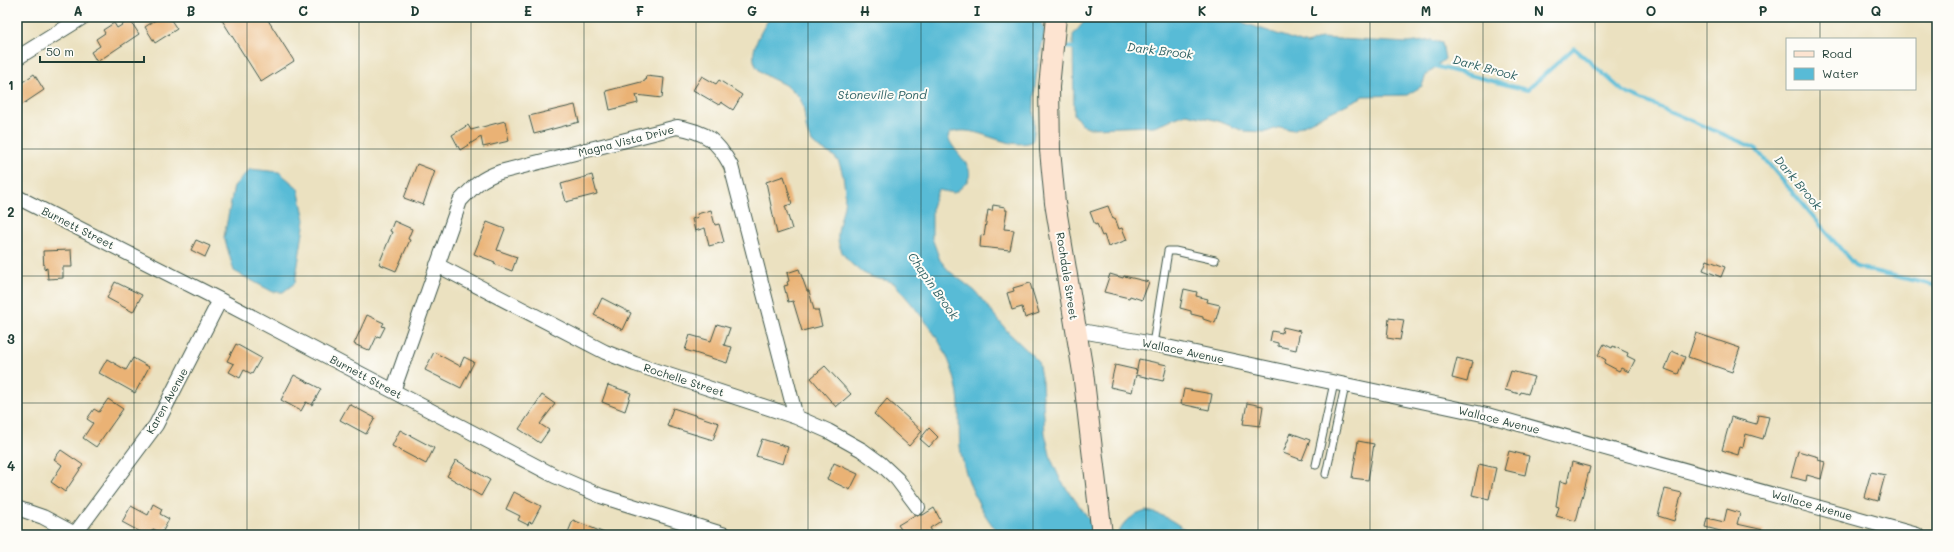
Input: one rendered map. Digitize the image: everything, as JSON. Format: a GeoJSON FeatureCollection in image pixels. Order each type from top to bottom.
{"type":"FeatureCollection","features":[{"type":"Feature","properties":{"kind":"street"},"geometry":{"type":"LineString","coordinates":[[17,58],[83,17]]}},
{"type":"Feature","properties":{"kind":"street","name":"Rochdale Street"},"geometry":{"type":"LineString","coordinates":[[1056,17],[1052,48],[1049,101],[1050,150],[1056,210],[1083,372],[1102,534]]}},
{"type":"Feature","properties":{"kind":"street","name":"Magna Vista Drive"},"geometry":{"type":"LineString","coordinates":[[393,391],[460,201],[476,184],[486,177],[677,128],[703,134],[719,146],[731,166],[796,417]]}},
{"type":"Feature","properties":{"kind":"street","name":"Burnett Street"},"geometry":{"type":"LineString","coordinates":[[17,197],[220,300],[572,484],[619,502],[725,535]]}},
{"type":"Feature","properties":{"kind":"street","name":"Rochelle Street"},"geometry":{"type":"LineString","coordinates":[[437,266],[605,352],[635,364],[796,417],[843,439],[881,464],[897,479],[918,507]]}},
{"type":"Feature","properties":{"kind":"street","name":"Karen Avenue"},"geometry":{"type":"LineString","coordinates":[[76,535],[156,425],[220,300]]}},
{"type":"Feature","properties":{"kind":"street","name":"Wallace Avenue"},"geometry":{"type":"LineString","coordinates":[[1076,330],[1153,344],[1487,416],[1917,535]]}},
{"type":"Feature","properties":{"kind":"street"},"geometry":{"type":"LineString","coordinates":[[17,508],[43,517],[76,535]]}},
{"type":"Feature","properties":{"kind":"lane"},"geometry":{"type":"LineString","coordinates":[[1153,344],[1168,251],[1175,251],[1215,260]]}},
{"type":"Feature","properties":{"kind":"lane"},"geometry":{"type":"LineString","coordinates":[[1316,465],[1339,384]]}},
{"type":"Feature","properties":{"kind":"lane"},"geometry":{"type":"LineString","coordinates":[[1326,474],[1339,384]]}},
{"type":"Feature","properties":{"kind":"water","name":"Stoneville Pond"},"geometry":{"type":"Polygon","coordinates":[[[770,17],[1038,17],[1045,31],[1035,86],[1034,128],[1032,142],[1022,144],[1011,143],[970,131],[950,133],[948,137],[967,165],[969,178],[964,185],[954,193],[938,190],[932,207],[932,238],[940,260],[949,271],[975,291],[1008,332],[1038,361],[1042,382],[1045,433],[1051,459],[1061,481],[1090,520],[1093,535],[1000,535],[986,517],[975,497],[961,454],[958,392],[952,369],[946,355],[932,330],[895,284],[864,273],[851,264],[842,252],[839,246],[838,229],[845,194],[843,177],[838,161],[836,158],[813,143],[807,133],[802,102],[795,92],[763,74],[755,64],[754,50],[756,43],[770,17]]]}},
{"type":"Feature","properties":{"kind":"water"},"geometry":{"type":"Polygon","coordinates":[[[1088,17],[1236,17],[1244,23],[1307,44],[1321,38],[1408,43],[1432,40],[1442,43],[1445,59],[1426,75],[1422,86],[1407,95],[1364,96],[1293,130],[1280,127],[1266,132],[1244,131],[1215,120],[1186,114],[1154,126],[1090,128],[1081,124],[1074,114],[1073,35],[1088,17]]]}},
{"type":"Feature","properties":{"kind":"water"},"geometry":{"type":"Polygon","coordinates":[[[250,169],[279,172],[298,188],[305,220],[295,283],[283,292],[273,292],[234,271],[224,237],[234,186],[250,169]]]}},
{"type":"Feature","properties":{"kind":"water"},"geometry":{"type":"Polygon","coordinates":[[[1146,511],[1165,517],[1193,535],[1118,535],[1129,519],[1146,511]]]}},
{"type":"Feature","properties":{"kind":"building"},"geometry":{"type":"Polygon","coordinates":[[[160,17],[169,17],[177,29],[155,43],[145,27],[160,17]]]}},
{"type":"Feature","properties":{"kind":"building"},"geometry":{"type":"Polygon","coordinates":[[[220,17],[266,17],[294,61],[261,82],[220,17]]]}},
{"type":"Feature","properties":{"kind":"building"},"geometry":{"type":"Polygon","coordinates":[[[130,20],[139,34],[97,62],[91,52],[100,46],[96,39],[105,33],[103,30],[114,23],[117,28],[130,20]]]}},
{"type":"Feature","properties":{"kind":"building"},"geometry":{"type":"Polygon","coordinates":[[[34,74],[44,90],[17,108],[17,86],[34,74]]]}},
{"type":"Feature","properties":{"kind":"building"},"geometry":{"type":"Polygon","coordinates":[[[646,76],[664,78],[662,98],[636,95],[638,103],[610,110],[606,91],[645,81],[646,76]]]}},
{"type":"Feature","properties":{"kind":"building"},"geometry":{"type":"Polygon","coordinates":[[[702,76],[716,84],[719,80],[742,95],[733,110],[721,102],[719,105],[693,90],[702,76]]]}},
{"type":"Feature","properties":{"kind":"building"},"geometry":{"type":"Polygon","coordinates":[[[575,105],[579,122],[534,134],[529,116],[575,105]]]}},
{"type":"Feature","properties":{"kind":"building"},"geometry":{"type":"Polygon","coordinates":[[[505,121],[509,141],[483,147],[481,137],[460,150],[452,135],[468,125],[471,130],[505,121]]]}},
{"type":"Feature","properties":{"kind":"building"},"geometry":{"type":"Polygon","coordinates":[[[417,164],[435,171],[423,205],[404,198],[417,164]]]}},
{"type":"Feature","properties":{"kind":"building"},"geometry":{"type":"Polygon","coordinates":[[[592,175],[597,194],[566,202],[561,184],[592,175]]]}},
{"type":"Feature","properties":{"kind":"building"},"geometry":{"type":"Polygon","coordinates":[[[784,176],[792,204],[785,206],[792,229],[777,234],[766,182],[784,176]]]}},
{"type":"Feature","properties":{"kind":"building"},"geometry":{"type":"Polygon","coordinates":[[[993,205],[1005,207],[1005,210],[1007,210],[1004,229],[1014,230],[1010,250],[980,247],[981,235],[984,236],[988,210],[992,211],[993,205]]]}},
{"type":"Feature","properties":{"kind":"building"},"geometry":{"type":"Polygon","coordinates":[[[1108,206],[1113,219],[1115,218],[1119,229],[1122,228],[1127,240],[1108,247],[1104,235],[1102,236],[1097,224],[1095,225],[1090,212],[1108,206]]]}},
{"type":"Feature","properties":{"kind":"building"},"geometry":{"type":"Polygon","coordinates":[[[711,210],[715,225],[719,224],[724,242],[709,246],[705,228],[695,231],[692,219],[698,217],[697,214],[711,210]]]}},
{"type":"Feature","properties":{"kind":"building"},"geometry":{"type":"Polygon","coordinates":[[[394,221],[412,229],[408,239],[410,240],[396,271],[379,264],[392,232],[390,231],[394,221]]]}},
{"type":"Feature","properties":{"kind":"building"},"geometry":{"type":"Polygon","coordinates":[[[487,222],[505,229],[497,250],[517,257],[512,271],[494,264],[495,262],[474,254],[487,222]]]}},
{"type":"Feature","properties":{"kind":"building"},"geometry":{"type":"Polygon","coordinates":[[[196,240],[210,246],[205,257],[191,250],[196,240]]]}},
{"type":"Feature","properties":{"kind":"building"},"geometry":{"type":"Polygon","coordinates":[[[71,250],[72,267],[63,267],[63,278],[48,279],[47,268],[44,269],[43,251],[71,250]]]}},
{"type":"Feature","properties":{"kind":"building"},"geometry":{"type":"Polygon","coordinates":[[[1707,260],[1725,267],[1721,277],[1703,270],[1707,260]]]}},
{"type":"Feature","properties":{"kind":"building"},"geometry":{"type":"Polygon","coordinates":[[[799,269],[807,291],[809,291],[814,310],[818,310],[822,326],[802,331],[793,301],[788,302],[784,286],[788,285],[787,282],[789,281],[787,273],[799,269]]]}},
{"type":"Feature","properties":{"kind":"building"},"geometry":{"type":"Polygon","coordinates":[[[1110,274],[1123,278],[1124,276],[1149,282],[1142,300],[1130,296],[1129,298],[1104,292],[1110,274]]]}},
{"type":"Feature","properties":{"kind":"building"},"geometry":{"type":"Polygon","coordinates":[[[115,282],[142,295],[133,312],[107,298],[115,282]]]}},
{"type":"Feature","properties":{"kind":"building"},"geometry":{"type":"Polygon","coordinates":[[[1030,283],[1039,313],[1025,318],[1022,307],[1012,310],[1007,293],[1014,291],[1013,288],[1030,283]]]}},
{"type":"Feature","properties":{"kind":"building"},"geometry":{"type":"Polygon","coordinates":[[[1184,289],[1197,292],[1196,296],[1208,299],[1207,302],[1220,305],[1215,323],[1203,319],[1203,317],[1191,314],[1191,311],[1180,308],[1184,289]]]}},
{"type":"Feature","properties":{"kind":"building"},"geometry":{"type":"Polygon","coordinates":[[[602,298],[631,313],[623,330],[594,315],[602,298]]]}},
{"type":"Feature","properties":{"kind":"building"},"geometry":{"type":"Polygon","coordinates":[[[367,315],[384,323],[382,326],[385,327],[380,337],[377,336],[370,351],[354,344],[367,315]]]}},
{"type":"Feature","properties":{"kind":"building"},"geometry":{"type":"Polygon","coordinates":[[[1389,318],[1404,320],[1400,340],[1387,338],[1389,318]]]}},
{"type":"Feature","properties":{"kind":"building"},"geometry":{"type":"Polygon","coordinates":[[[717,324],[730,328],[724,345],[732,347],[727,363],[685,350],[690,335],[711,341],[717,324]]]}},
{"type":"Feature","properties":{"kind":"building"},"geometry":{"type":"Polygon","coordinates":[[[1283,327],[1300,331],[1296,350],[1278,346],[1278,343],[1270,341],[1272,331],[1282,333],[1283,327]]]}},
{"type":"Feature","properties":{"kind":"building"},"geometry":{"type":"Polygon","coordinates":[[[1696,333],[1740,348],[1732,372],[1688,357],[1696,333]]]}},
{"type":"Feature","properties":{"kind":"building"},"geometry":{"type":"Polygon","coordinates":[[[236,344],[261,358],[252,374],[244,370],[240,378],[229,372],[234,364],[227,361],[236,344]]]}},
{"type":"Feature","properties":{"kind":"building"},"geometry":{"type":"Polygon","coordinates":[[[1604,344],[1612,348],[1613,346],[1628,353],[1627,356],[1635,360],[1629,372],[1621,368],[1619,371],[1604,363],[1606,360],[1598,355],[1604,344]]]}},
{"type":"Feature","properties":{"kind":"building"},"geometry":{"type":"Polygon","coordinates":[[[1672,351],[1685,357],[1678,374],[1665,369],[1672,351]]]}},
{"type":"Feature","properties":{"kind":"building"},"geometry":{"type":"Polygon","coordinates":[[[434,352],[460,366],[464,357],[474,362],[461,388],[425,370],[434,352]]]}},
{"type":"Feature","properties":{"kind":"building"},"geometry":{"type":"Polygon","coordinates":[[[133,358],[149,367],[135,393],[99,373],[107,359],[126,370],[133,358]]]}},
{"type":"Feature","properties":{"kind":"building"},"geometry":{"type":"Polygon","coordinates":[[[1457,358],[1472,362],[1467,382],[1452,378],[1457,358]]]}},
{"type":"Feature","properties":{"kind":"building"},"geometry":{"type":"Polygon","coordinates":[[[1139,359],[1167,365],[1163,381],[1136,375],[1132,392],[1110,387],[1115,365],[1137,370],[1139,359]]]}},
{"type":"Feature","properties":{"kind":"building"},"geometry":{"type":"Polygon","coordinates":[[[825,366],[851,394],[836,407],[811,378],[825,366]]]}},
{"type":"Feature","properties":{"kind":"building"},"geometry":{"type":"Polygon","coordinates":[[[1511,371],[1534,377],[1528,394],[1521,392],[1520,394],[1505,390],[1511,371]]]}},
{"type":"Feature","properties":{"kind":"building"},"geometry":{"type":"Polygon","coordinates":[[[294,375],[321,389],[312,405],[306,402],[301,411],[281,400],[294,375]]]}},
{"type":"Feature","properties":{"kind":"building"},"geometry":{"type":"Polygon","coordinates":[[[608,385],[631,393],[625,411],[602,402],[608,385]]]}},
{"type":"Feature","properties":{"kind":"building"},"geometry":{"type":"Polygon","coordinates":[[[1184,389],[1212,394],[1209,410],[1181,404],[1184,389]]]}},
{"type":"Feature","properties":{"kind":"building"},"geometry":{"type":"Polygon","coordinates":[[[542,395],[555,404],[540,424],[549,430],[540,443],[519,429],[542,395]]]}},
{"type":"Feature","properties":{"kind":"building"},"geometry":{"type":"Polygon","coordinates":[[[108,399],[123,409],[96,447],[83,438],[93,423],[87,419],[94,409],[99,412],[108,399]]]}},
{"type":"Feature","properties":{"kind":"building"},"geometry":{"type":"Polygon","coordinates":[[[887,399],[922,431],[909,446],[874,414],[887,399]]]}},
{"type":"Feature","properties":{"kind":"building"},"geometry":{"type":"Polygon","coordinates":[[[1247,403],[1263,406],[1260,426],[1243,424],[1247,403]]]}},
{"type":"Feature","properties":{"kind":"building"},"geometry":{"type":"Polygon","coordinates":[[[349,404],[375,418],[366,434],[340,420],[349,404]]]}},
{"type":"Feature","properties":{"kind":"building"},"geometry":{"type":"Polygon","coordinates":[[[673,408],[719,423],[713,440],[667,426],[673,408]]]}},
{"type":"Feature","properties":{"kind":"building"},"geometry":{"type":"Polygon","coordinates":[[[1758,415],[1769,417],[1763,439],[1746,434],[1743,447],[1740,446],[1738,455],[1722,450],[1731,417],[1756,424],[1758,415]]]}},
{"type":"Feature","properties":{"kind":"building"},"geometry":{"type":"Polygon","coordinates":[[[929,428],[938,437],[929,447],[920,439],[929,428]]]}},
{"type":"Feature","properties":{"kind":"building"},"geometry":{"type":"Polygon","coordinates":[[[400,430],[434,448],[426,464],[392,446],[400,430]]]}},
{"type":"Feature","properties":{"kind":"building"},"geometry":{"type":"Polygon","coordinates":[[[1291,433],[1310,440],[1302,460],[1283,453],[1291,433]]]}},
{"type":"Feature","properties":{"kind":"building"},"geometry":{"type":"Polygon","coordinates":[[[762,439],[788,447],[783,464],[756,456],[762,439]]]}},
{"type":"Feature","properties":{"kind":"building"},"geometry":{"type":"Polygon","coordinates":[[[1358,441],[1374,444],[1368,480],[1352,478],[1358,441]]]}},
{"type":"Feature","properties":{"kind":"building"},"geometry":{"type":"Polygon","coordinates":[[[61,450],[83,465],[65,492],[51,482],[62,465],[54,459],[61,450]]]}},
{"type":"Feature","properties":{"kind":"building"},"geometry":{"type":"Polygon","coordinates":[[[1509,451],[1529,456],[1525,475],[1504,470],[1509,451]]]}},
{"type":"Feature","properties":{"kind":"building"},"geometry":{"type":"Polygon","coordinates":[[[1798,451],[1819,457],[1818,460],[1825,462],[1821,479],[1807,475],[1806,481],[1791,477],[1798,451]]]}},
{"type":"Feature","properties":{"kind":"building"},"geometry":{"type":"Polygon","coordinates":[[[456,460],[490,480],[481,496],[447,476],[456,460]]]}},
{"type":"Feature","properties":{"kind":"building"},"geometry":{"type":"Polygon","coordinates":[[[1572,462],[1590,467],[1576,521],[1556,516],[1559,507],[1556,506],[1560,481],[1567,483],[1572,462]]]}},
{"type":"Feature","properties":{"kind":"building"},"geometry":{"type":"Polygon","coordinates":[[[834,463],[858,474],[850,490],[827,479],[834,463]]]}},
{"type":"Feature","properties":{"kind":"building"},"geometry":{"type":"Polygon","coordinates":[[[1479,464],[1496,468],[1489,499],[1472,495],[1479,464]]]}},
{"type":"Feature","properties":{"kind":"building"},"geometry":{"type":"Polygon","coordinates":[[[1871,472],[1885,475],[1878,501],[1864,497],[1871,472]]]}},
{"type":"Feature","properties":{"kind":"building"},"geometry":{"type":"Polygon","coordinates":[[[1665,489],[1682,493],[1674,521],[1658,516],[1665,489]]]}},
{"type":"Feature","properties":{"kind":"building"},"geometry":{"type":"Polygon","coordinates":[[[514,492],[541,506],[532,523],[529,522],[528,525],[518,520],[520,516],[506,509],[514,492]]]}},
{"type":"Feature","properties":{"kind":"building"},"geometry":{"type":"Polygon","coordinates":[[[153,504],[162,509],[160,514],[169,519],[162,533],[153,529],[150,535],[146,535],[122,522],[131,506],[148,515],[153,504]]]}},
{"type":"Feature","properties":{"kind":"building"},"geometry":{"type":"Polygon","coordinates":[[[934,508],[941,521],[930,528],[934,535],[905,535],[898,525],[915,515],[923,515],[934,508]]]}},
{"type":"Feature","properties":{"kind":"building"},"geometry":{"type":"Polygon","coordinates":[[[1727,509],[1740,513],[1737,524],[1764,530],[1763,535],[1736,535],[1705,527],[1707,518],[1724,522],[1727,509]]]}},
{"type":"Feature","properties":{"kind":"building"},"geometry":{"type":"Polygon","coordinates":[[[573,520],[609,535],[567,535],[573,520]]]}},
{"type":"Feature","properties":{"kind":"waterway","name":"Dark Brook"},"geometry":{"type":"LineString","coordinates":[[1059,47],[1078,48]]}},
{"type":"Feature","properties":{"kind":"waterway","name":"Dark Brook"},"geometry":{"type":"LineString","coordinates":[[1431,65],[1527,90],[1574,48],[1624,92],[1755,148],[1856,267],[1937,286]]}},
{"type":"Feature","properties":{"kind":"water label","name":"Chapin Brook"},"geometry":{"type":"Point","coordinates":[933,286]}}]}
